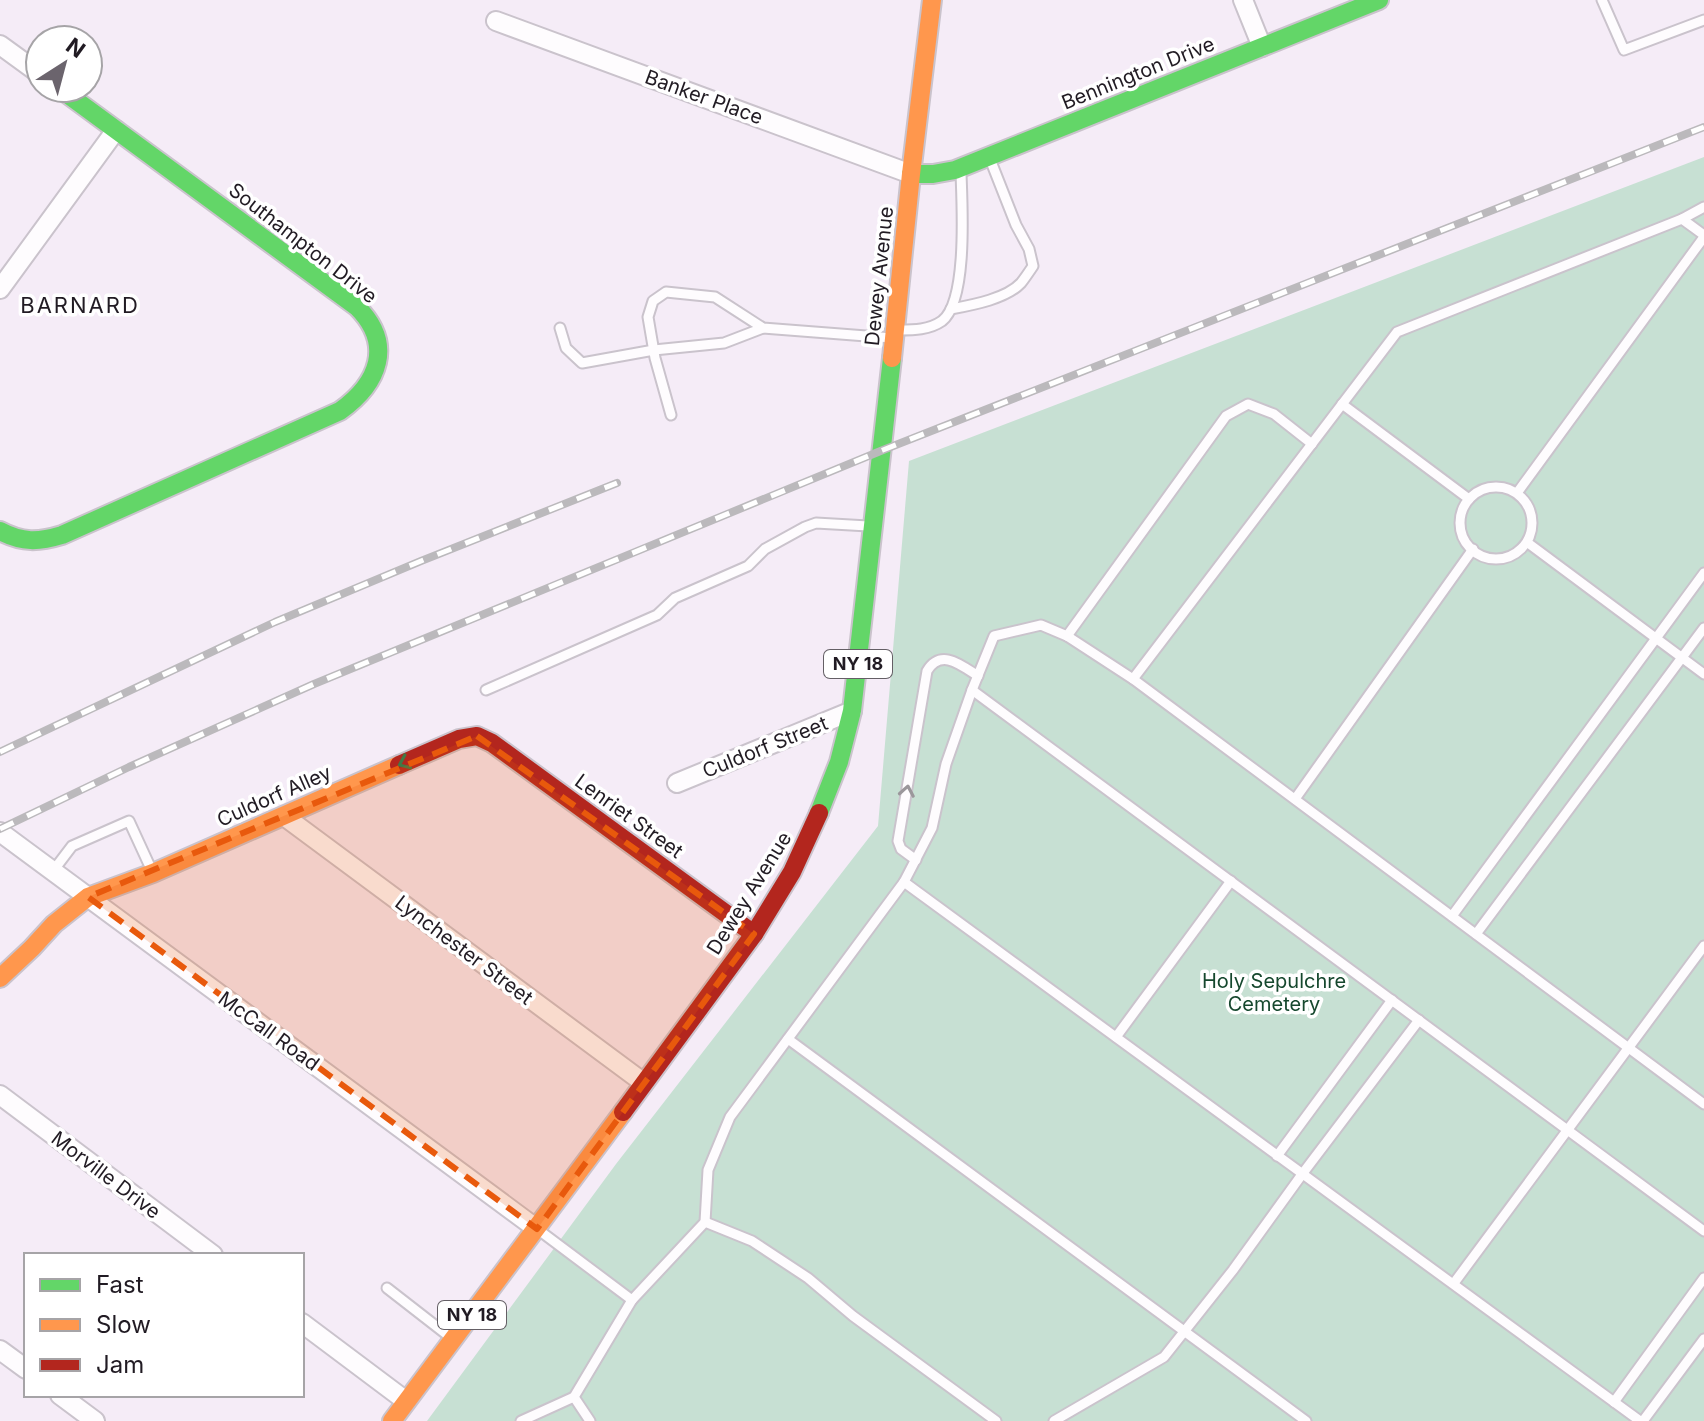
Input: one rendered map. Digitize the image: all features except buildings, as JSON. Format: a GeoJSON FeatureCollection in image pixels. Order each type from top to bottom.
{"type":"FeatureCollection","features":[{"type":"Feature","properties":{"kind":"street","name":"Dewey Avenue"},"geometry":{"type":"LineString","coordinates":[[392,1421],[754,934],[792,872],[824,803],[839,762],[852,711],[932,0]]}},
{"type":"Feature","properties":{"kind":"street"},"geometry":{"type":"LineString","coordinates":[[1243,0],[1262,47]]}},
{"type":"Feature","properties":{"kind":"street","name":"Bennington Drive"},"geometry":{"type":"LineString","coordinates":[[911,174],[943,174],[961,168],[1379,0]]}},
{"type":"Feature","properties":{"kind":"street","name":"Banker Place"},"geometry":{"type":"LineString","coordinates":[[496,21],[911,174]]}},
{"type":"Feature","properties":{"kind":"street"},"geometry":{"type":"LineString","coordinates":[[0,45],[24,62]]}},
{"type":"Feature","properties":{"kind":"street","name":"Southampton Drive"},"geometry":{"type":"LineString","coordinates":[[0,531],[24,542],[62,535],[340,411],[360,397],[376,367],[375,331],[357,307],[81,104]]}},
{"type":"Feature","properties":{"kind":"street"},"geometry":{"type":"LineString","coordinates":[[0,289],[116,130]]}},
{"type":"Feature","properties":{"kind":"street","name":"Culdorf Street"},"geometry":{"type":"LineString","coordinates":[[677,783],[852,711]]}},
{"type":"Feature","properties":{"kind":"street","name":"Lenriet Street"},"geometry":{"type":"LineString","coordinates":[[477,736],[492,743],[754,934]]}},
{"type":"Feature","properties":{"kind":"street","name":"Culdorf Alley"},"geometry":{"type":"LineString","coordinates":[[0,978],[63,915],[88,897],[153,873],[459,739],[477,736]]}},
{"type":"Feature","properties":{"kind":"street","name":"Lynchester Street"},"geometry":{"type":"LineString","coordinates":[[284,816],[644,1083]]}},
{"type":"Feature","properties":{"kind":"street","name":"McCall Road"},"geometry":{"type":"LineString","coordinates":[[0,832],[537,1229]]}},
{"type":"Feature","properties":{"kind":"street","name":"Morville Drive"},"geometry":{"type":"LineString","coordinates":[[0,1095],[210,1253]]}},
{"type":"Feature","properties":{"kind":"street"},"geometry":{"type":"LineString","coordinates":[[304,1324],[406,1401]]}},
{"type":"Feature","properties":{"kind":"street"},"geometry":{"type":"LineString","coordinates":[[0,1350],[24,1368]]}},
{"type":"Feature","properties":{"kind":"street"},"geometry":{"type":"LineString","coordinates":[[63,1397],[95,1421]]}},
{"type":"Feature","properties":{"kind":"lane"},"geometry":{"type":"LineString","coordinates":[[1602,0],[1624,50],[1704,20]]}},
{"type":"Feature","properties":{"kind":"lane"},"geometry":{"type":"LineString","coordinates":[[951,309],[975,305],[1013,290],[1023,282],[1033,266],[1029,249],[989,157]]}},
{"type":"Feature","properties":{"kind":"lane"},"geometry":{"type":"LineString","coordinates":[[560,328],[566,348],[582,363],[654,350],[724,343],[763,328],[895,334],[920,330],[943,320],[951,309],[960,276],[961,168]]}},
{"type":"Feature","properties":{"kind":"lane"},"geometry":{"type":"LineString","coordinates":[[1133,679],[1397,332],[1682,219],[1704,207]]}},
{"type":"Feature","properties":{"kind":"lane"},"geometry":{"type":"LineString","coordinates":[[1517,493],[1704,236],[1682,219]]}},
{"type":"Feature","properties":{"kind":"lane"},"geometry":{"type":"LineString","coordinates":[[671,415],[648,317],[653,301],[666,292],[715,297],[763,328]]}},
{"type":"Feature","properties":{"kind":"lane"},"geometry":{"type":"LineString","coordinates":[[1067,636],[1226,416],[1248,404],[1274,414],[1312,444]]}},
{"type":"Feature","properties":{"kind":"lane"},"geometry":{"type":"LineString","coordinates":[[1342,404],[1469,499]]}},
{"type":"Feature","properties":{"kind":"lane"},"geometry":{"type":"LineString","coordinates":[[1487,488],[1508,489],[1517,493],[1531,511],[1532,533],[1528,543],[1509,558],[1485,558],[1466,544],[1461,533],[1463,509],[1477,492],[1487,488]]}},
{"type":"Feature","properties":{"kind":"lane"},"geometry":{"type":"LineString","coordinates":[[486,690],[657,615],[675,598],[748,566],[765,549],[805,527],[816,523],[874,527]]}},
{"type":"Feature","properties":{"kind":"lane"},"geometry":{"type":"LineString","coordinates":[[1528,543],[1704,674]]}},
{"type":"Feature","properties":{"kind":"lane"},"geometry":{"type":"LineString","coordinates":[[1295,799],[1473,549]]}},
{"type":"Feature","properties":{"kind":"lane"},"geometry":{"type":"LineString","coordinates":[[1452,916],[1704,573]]}},
{"type":"Feature","properties":{"kind":"lane"},"geometry":{"type":"LineString","coordinates":[[521,1421],[574,1397],[632,1300],[705,1222],[708,1170],[730,1117],[904,882],[932,828],[946,764],[994,636],[1041,625],[1067,636],[1133,679],[1704,1104]]}},
{"type":"Feature","properties":{"kind":"lane"},"geometry":{"type":"LineString","coordinates":[[1476,934],[1704,628]]}},
{"type":"Feature","properties":{"kind":"lane"},"geometry":{"type":"LineString","coordinates":[[916,860],[901,849],[898,841],[927,671],[931,664],[942,659],[956,662],[978,676]]}},
{"type":"Feature","properties":{"kind":"lane"},"geometry":{"type":"LineString","coordinates":[[972,690],[1704,1231]]}},
{"type":"Feature","properties":{"kind":"lane"},"geometry":{"type":"LineString","coordinates":[[53,871],[72,846],[129,821],[153,873]]}},
{"type":"Feature","properties":{"kind":"lane"},"geometry":{"type":"LineString","coordinates":[[1116,1037],[1231,881]]}},
{"type":"Feature","properties":{"kind":"lane"},"geometry":{"type":"LineString","coordinates":[[904,882],[1642,1421],[1704,1339]]}},
{"type":"Feature","properties":{"kind":"lane"},"geometry":{"type":"LineString","coordinates":[[1454,1283],[1704,946]]}},
{"type":"Feature","properties":{"kind":"lane"},"geometry":{"type":"LineString","coordinates":[[1277,1156],[1392,1000]]}},
{"type":"Feature","properties":{"kind":"lane"},"geometry":{"type":"LineString","coordinates":[[1054,1421],[1164,1357],[1233,1270],[1419,1020]]}},
{"type":"Feature","properties":{"kind":"lane"},"geometry":{"type":"LineString","coordinates":[[788,1039],[1306,1421]]}},
{"type":"Feature","properties":{"kind":"lane"},"geometry":{"type":"LineString","coordinates":[[705,1222],[752,1241],[808,1278],[853,1316],[996,1421]]}},
{"type":"Feature","properties":{"kind":"lane"},"geometry":{"type":"LineString","coordinates":[[537,1229],[632,1300]]}},
{"type":"Feature","properties":{"kind":"lane"},"geometry":{"type":"LineString","coordinates":[[1614,1402],[1704,1278]]}},
{"type":"Feature","properties":{"kind":"lane"},"geometry":{"type":"LineString","coordinates":[[387,1288],[453,1340]]}},
{"type":"Feature","properties":{"kind":"lane"},"geometry":{"type":"LineString","coordinates":[[574,1397],[590,1421]]}},
{"type":"Feature","properties":{"kind":"highlighted area"},"geometry":{"type":"Polygon","coordinates":[[[477,736],[754,934],[537,1229],[88,897],[477,736]]]}},
{"type":"Feature","properties":{"kind":"green space","name":"Holy Sepulchre Cemetery"},"geometry":{"type":"Polygon","coordinates":[[[1704,157],[1704,1421],[427,1421],[616,1164],[878,826],[909,461],[1704,157]]]}},
{"type":"Feature","properties":{"kind":"railway"},"geometry":{"type":"LineString","coordinates":[[0,829],[314,684],[883,450],[1704,127]]}},
{"type":"Feature","properties":{"kind":"railway"},"geometry":{"type":"LineString","coordinates":[[0,752],[275,622],[617,483]]}},
{"type":"Feature","properties":{"kind":"traffic: fast"},"geometry":{"type":"LineString","coordinates":[[911,174],[955,170],[1379,0]]}},
{"type":"Feature","properties":{"kind":"traffic: fast"},"geometry":{"type":"LineString","coordinates":[[0,531],[31,540],[62,535],[340,411],[364,388],[377,362],[375,335],[357,307],[81,104]]}},
{"type":"Feature","properties":{"kind":"traffic: fast"},"geometry":{"type":"LineString","coordinates":[[819,813],[839,762],[852,711],[892,358]]}},
{"type":"Feature","properties":{"kind":"traffic: slow"},"geometry":{"type":"LineString","coordinates":[[892,358],[932,0]]}},
{"type":"Feature","properties":{"kind":"traffic: slow"},"geometry":{"type":"LineString","coordinates":[[0,978],[54,924],[88,897],[153,873],[399,765]]}},
{"type":"Feature","properties":{"kind":"traffic: slow"},"geometry":{"type":"LineString","coordinates":[[392,1421],[623,1112]]}},
{"type":"Feature","properties":{"kind":"traffic: jam"},"geometry":{"type":"LineString","coordinates":[[399,765],[459,739],[477,736],[492,743],[754,934]]}},
{"type":"Feature","properties":{"kind":"traffic: jam"},"geometry":{"type":"LineString","coordinates":[[623,1112],[754,934],[792,872],[819,813]]}},
{"type":"Feature","properties":{"kind":"district","name":"BARNARD"},"geometry":{"type":"Point","coordinates":[80,305]}}]}
